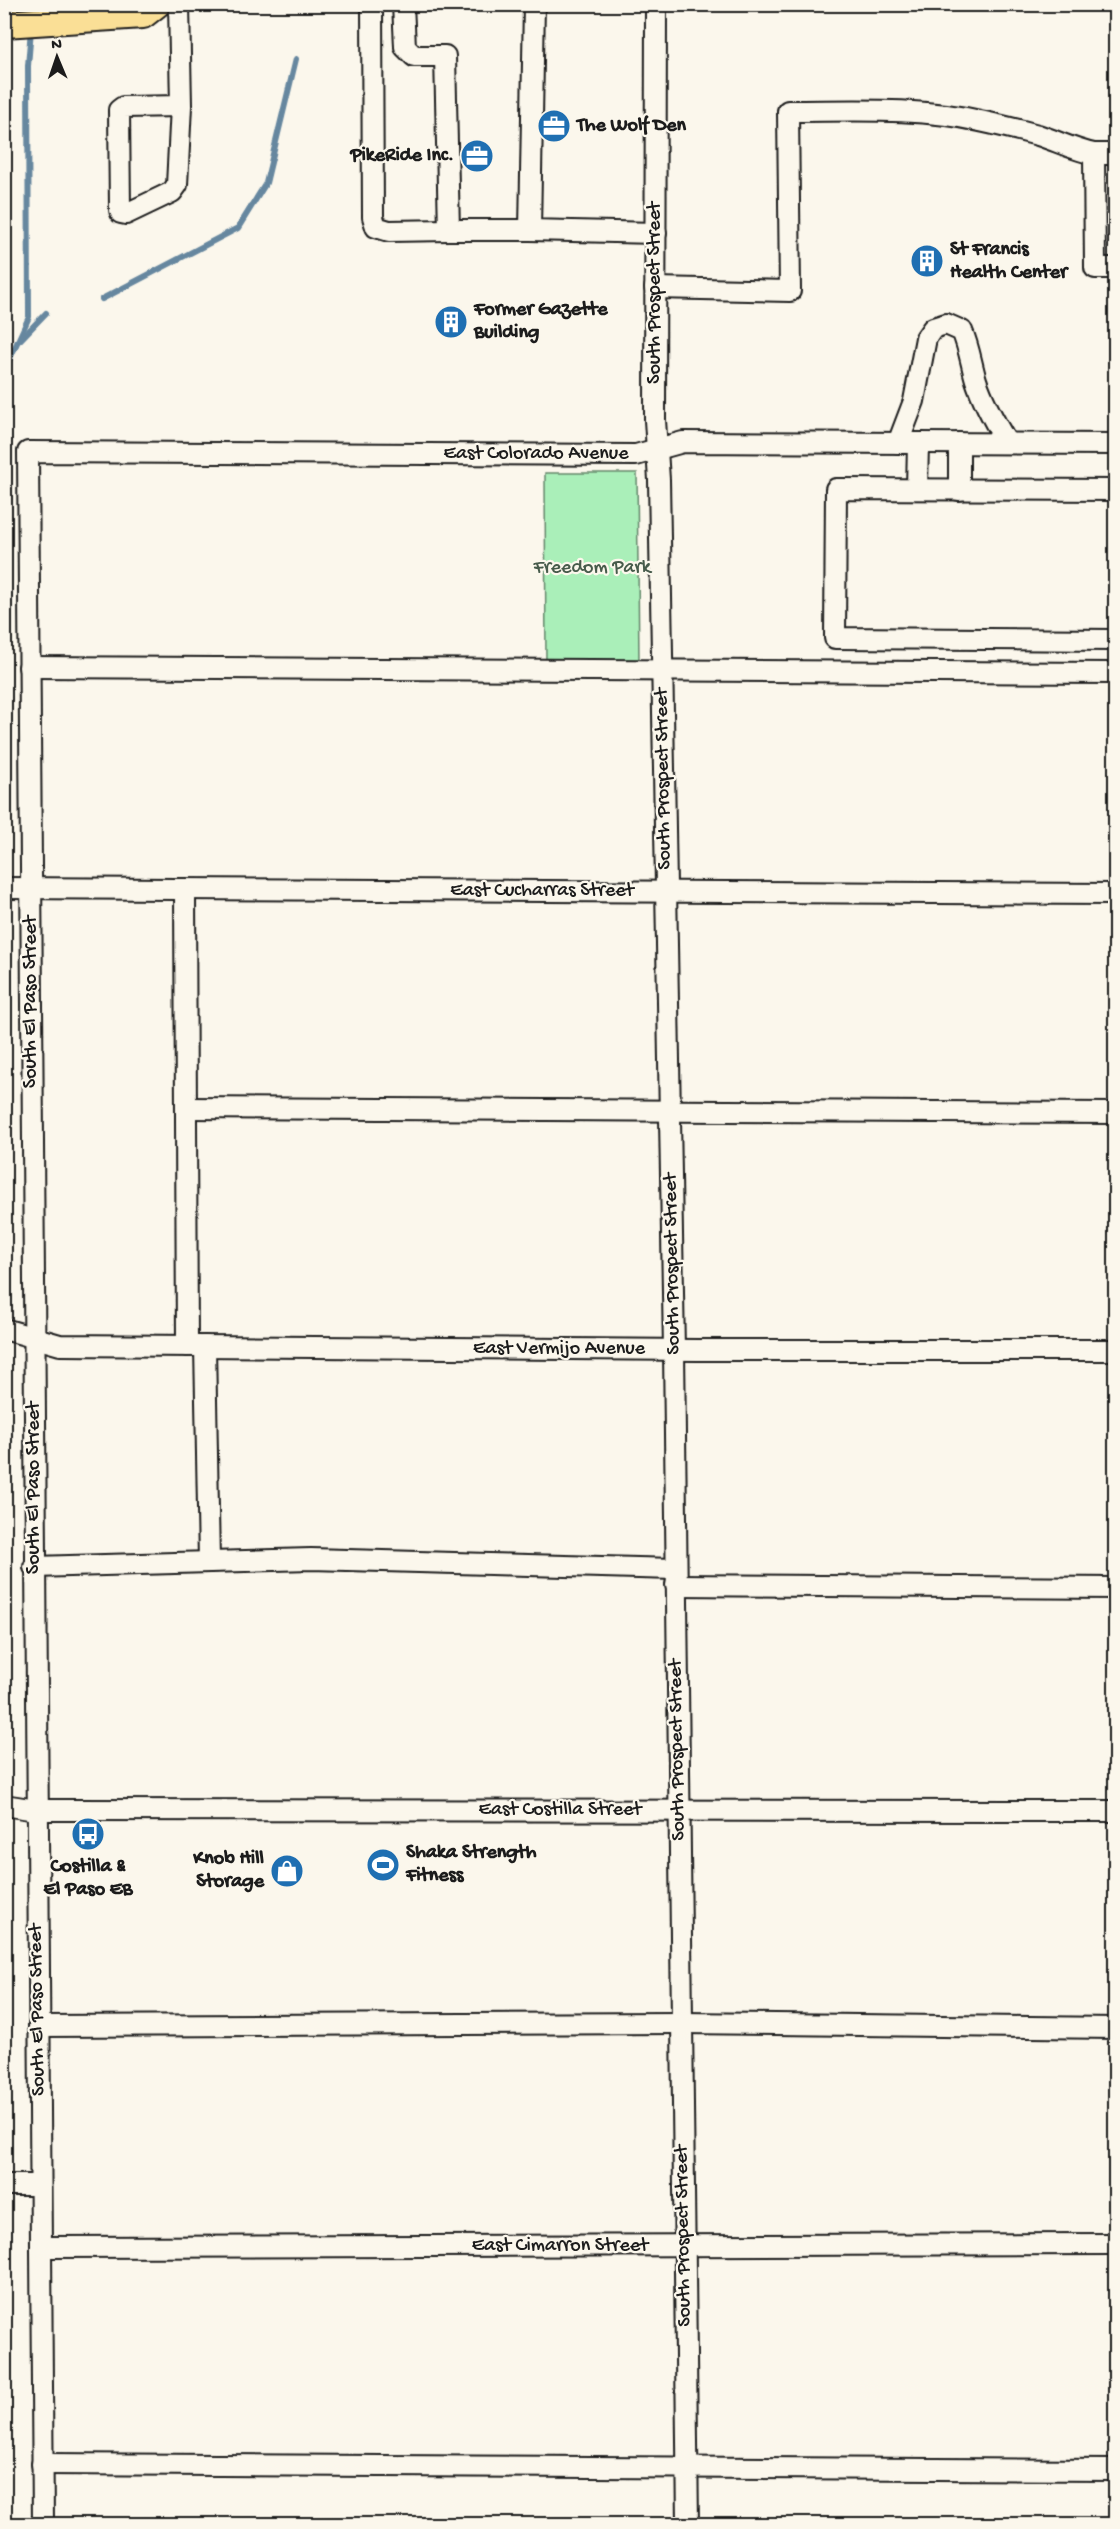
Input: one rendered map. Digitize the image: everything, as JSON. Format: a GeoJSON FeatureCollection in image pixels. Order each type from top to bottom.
{"type":"FeatureCollection","features":[{"type":"Feature","properties":{"kind":"main road"},"geometry":{"type":"LineString","coordinates":[[4,24],[143,15],[157,4]]}},
{"type":"Feature","properties":{"kind":"street"},"geometry":{"type":"LineString","coordinates":[[179,4],[181,106],[176,189],[126,213],[121,213],[119,110],[181,106]]}},
{"type":"Feature","properties":{"kind":"street"},"geometry":{"type":"LineString","coordinates":[[372,4],[373,217],[376,227],[389,231],[530,230],[656,233]]}},
{"type":"Feature","properties":{"kind":"street"},"geometry":{"type":"LineString","coordinates":[[403,4],[405,47],[414,56],[445,56],[448,230]]}},
{"type":"Feature","properties":{"kind":"street"},"geometry":{"type":"LineString","coordinates":[[530,230],[534,4]]}},
{"type":"Feature","properties":{"kind":"street","name":"South Prospect Street"},"geometry":{"type":"LineString","coordinates":[[656,4],[657,448],[674,1350],[688,2524]]}},
{"type":"Feature","properties":{"kind":"street"},"geometry":{"type":"LineString","coordinates":[[655,288],[790,291],[788,111],[897,111],[944,115],[1039,136],[1072,149],[1094,154],[1116,154]]}},
{"type":"Feature","properties":{"kind":"street"},"geometry":{"type":"LineString","coordinates":[[1094,154],[1095,268],[1116,268]]}},
{"type":"Feature","properties":{"kind":"street"},"geometry":{"type":"LineString","coordinates":[[918,489],[908,443],[926,338],[933,328],[946,324],[962,330],[970,350],[976,379],[993,420],[1007,443]]}},
{"type":"Feature","properties":{"kind":"street","name":"East Colorado Avenue"},"geometry":{"type":"LineString","coordinates":[[28,452],[636,455],[683,442],[1116,444]]}},
{"type":"Feature","properties":{"kind":"street"},"geometry":{"type":"LineString","coordinates":[[959,443],[959,490]]}},
{"type":"Feature","properties":{"kind":"street","name":"South El Paso Street"},"geometry":{"type":"LineString","coordinates":[[28,452],[32,1335],[43,2524]]}},
{"type":"Feature","properties":{"kind":"street"},"geometry":{"type":"LineString","coordinates":[[1116,490],[836,489],[835,638],[1116,640]]}},
{"type":"Feature","properties":{"kind":"street"},"geometry":{"type":"LineString","coordinates":[[29,667],[1116,673]]}},
{"type":"Feature","properties":{"kind":"street","name":"East Cucharras Street"},"geometry":{"type":"LineString","coordinates":[[4,888],[1116,894]]}},
{"type":"Feature","properties":{"kind":"street"},"geometry":{"type":"LineString","coordinates":[[185,889],[186,1108],[196,1346],[209,1562]]}},
{"type":"Feature","properties":{"kind":"street"},"geometry":{"type":"LineString","coordinates":[[186,1108],[1116,1113]]}},
{"type":"Feature","properties":{"kind":"street","name":"East Vermijo Avenue"},"geometry":{"type":"LineString","coordinates":[[4,1329],[32,1335],[57,1344],[674,1350],[1116,1350]]}},
{"type":"Feature","properties":{"kind":"street"},"geometry":{"type":"LineString","coordinates":[[34,1567],[311,1559],[675,1577],[1116,1588]]}},
{"type":"Feature","properties":{"kind":"street","name":"East Costilla Street"},"geometry":{"type":"LineString","coordinates":[[4,1805],[36,1810],[1116,1811]]}},
{"type":"Feature","properties":{"kind":"street"},"geometry":{"type":"LineString","coordinates":[[39,2026],[682,2023],[1116,2028]]}},
{"type":"Feature","properties":{"kind":"street"},"geometry":{"type":"LineString","coordinates":[[4,2185],[40,2185]]}},
{"type":"Feature","properties":{"kind":"street","name":"East Cimarron Street"},"geometry":{"type":"LineString","coordinates":[[41,2247],[1116,2244]]}},
{"type":"Feature","properties":{"kind":"street"},"geometry":{"type":"LineString","coordinates":[[42,2464],[1116,2470]]}},
{"type":"Feature","properties":{"kind":"green space","name":"Freedom Park"},"geometry":{"type":"Polygon","coordinates":[[[545,473],[637,473],[639,662],[546,663],[545,473]]]}},
{"type":"Feature","properties":{"kind":"waterway"},"geometry":{"type":"LineString","coordinates":[[4,371],[29,317],[28,66],[31,29]]}},
{"type":"Feature","properties":{"kind":"waterway"},"geometry":{"type":"LineString","coordinates":[[102,299],[238,228],[266,183],[296,59]]}},
{"type":"Feature","properties":{"kind":"waterway"},"geometry":{"type":"LineString","coordinates":[[20,340],[46,313]]}},
{"type":"Feature","properties":{"kind":"place","name":"The Wolf Den"},"geometry":{"type":"Point","coordinates":[554,126]}},
{"type":"Feature","properties":{"kind":"place","name":"PikeRide Inc."},"geometry":{"type":"Point","coordinates":[477,156]}},
{"type":"Feature","properties":{"kind":"place","name":"St Francis Health Center"},"geometry":{"type":"Point","coordinates":[927,261]}},
{"type":"Feature","properties":{"kind":"place","name":"Former Gazette Building"},"geometry":{"type":"Point","coordinates":[451,322]}},
{"type":"Feature","properties":{"kind":"place","name":"Costilla & El Paso EB"},"geometry":{"type":"Point","coordinates":[88,1834]}},
{"type":"Feature","properties":{"kind":"place","name":"Shaka Strength Fitness"},"geometry":{"type":"Point","coordinates":[383,1865]}},
{"type":"Feature","properties":{"kind":"place","name":"Knob Hill Storage"},"geometry":{"type":"Point","coordinates":[287,1871]}}]}
